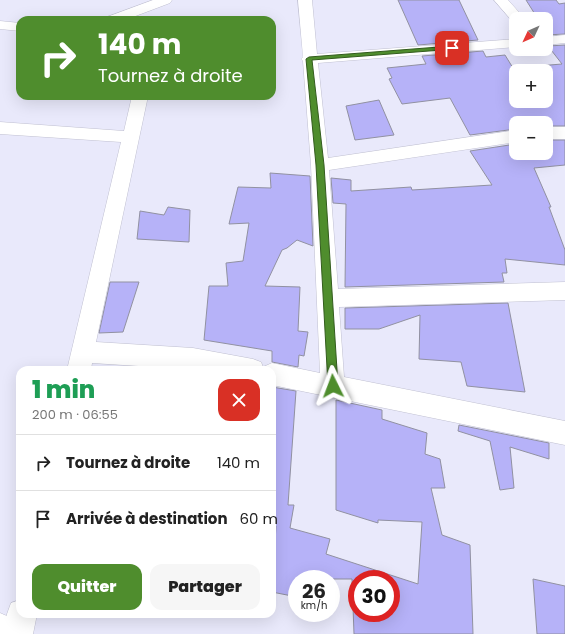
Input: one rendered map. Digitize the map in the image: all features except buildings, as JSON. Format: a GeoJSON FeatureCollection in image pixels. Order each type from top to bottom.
{"type":"FeatureCollection","features":[{"type":"Feature","properties":{"kind":"street"},"geometry":{"type":"LineString","coordinates":[[305,0],[309,59],[320,165],[333,386]]}},
{"type":"Feature","properties":{"kind":"street"},"geometry":{"type":"LineString","coordinates":[[501,0],[512,12]]}},
{"type":"Feature","properties":{"kind":"street"},"geometry":{"type":"LineString","coordinates":[[125,16],[162,5]]}},
{"type":"Feature","properties":{"kind":"street"},"geometry":{"type":"LineString","coordinates":[[0,25],[16,26]]}},
{"type":"Feature","properties":{"kind":"street"},"geometry":{"type":"LineString","coordinates":[[553,40],[565,39]]}},
{"type":"Feature","properties":{"kind":"street"},"geometry":{"type":"LineString","coordinates":[[309,59],[509,44]]}},
{"type":"Feature","properties":{"kind":"street"},"geometry":{"type":"LineString","coordinates":[[139,100],[81,361],[193,358],[233,366]]}},
{"type":"Feature","properties":{"kind":"street"},"geometry":{"type":"LineString","coordinates":[[0,128],[131,137]]}},
{"type":"Feature","properties":{"kind":"street"},"geometry":{"type":"LineString","coordinates":[[553,133],[565,132]]}},
{"type":"Feature","properties":{"kind":"street"},"geometry":{"type":"LineString","coordinates":[[320,165],[509,137]]}},
{"type":"Feature","properties":{"kind":"street"},"geometry":{"type":"LineString","coordinates":[[328,298],[565,291]]}},
{"type":"Feature","properties":{"kind":"street"},"geometry":{"type":"LineString","coordinates":[[276,375],[565,433]]}},
{"type":"Feature","properties":{"kind":"street"},"geometry":{"type":"LineString","coordinates":[[18,634],[21,618]]}},
{"type":"Feature","properties":{"kind":"street"},"geometry":{"type":"LineString","coordinates":[[0,628],[12,634]]}},
{"type":"Feature","properties":{"kind":"route"},"geometry":{"type":"LineString","coordinates":[[333,386],[320,165],[309,59],[452,48]]}}]}
